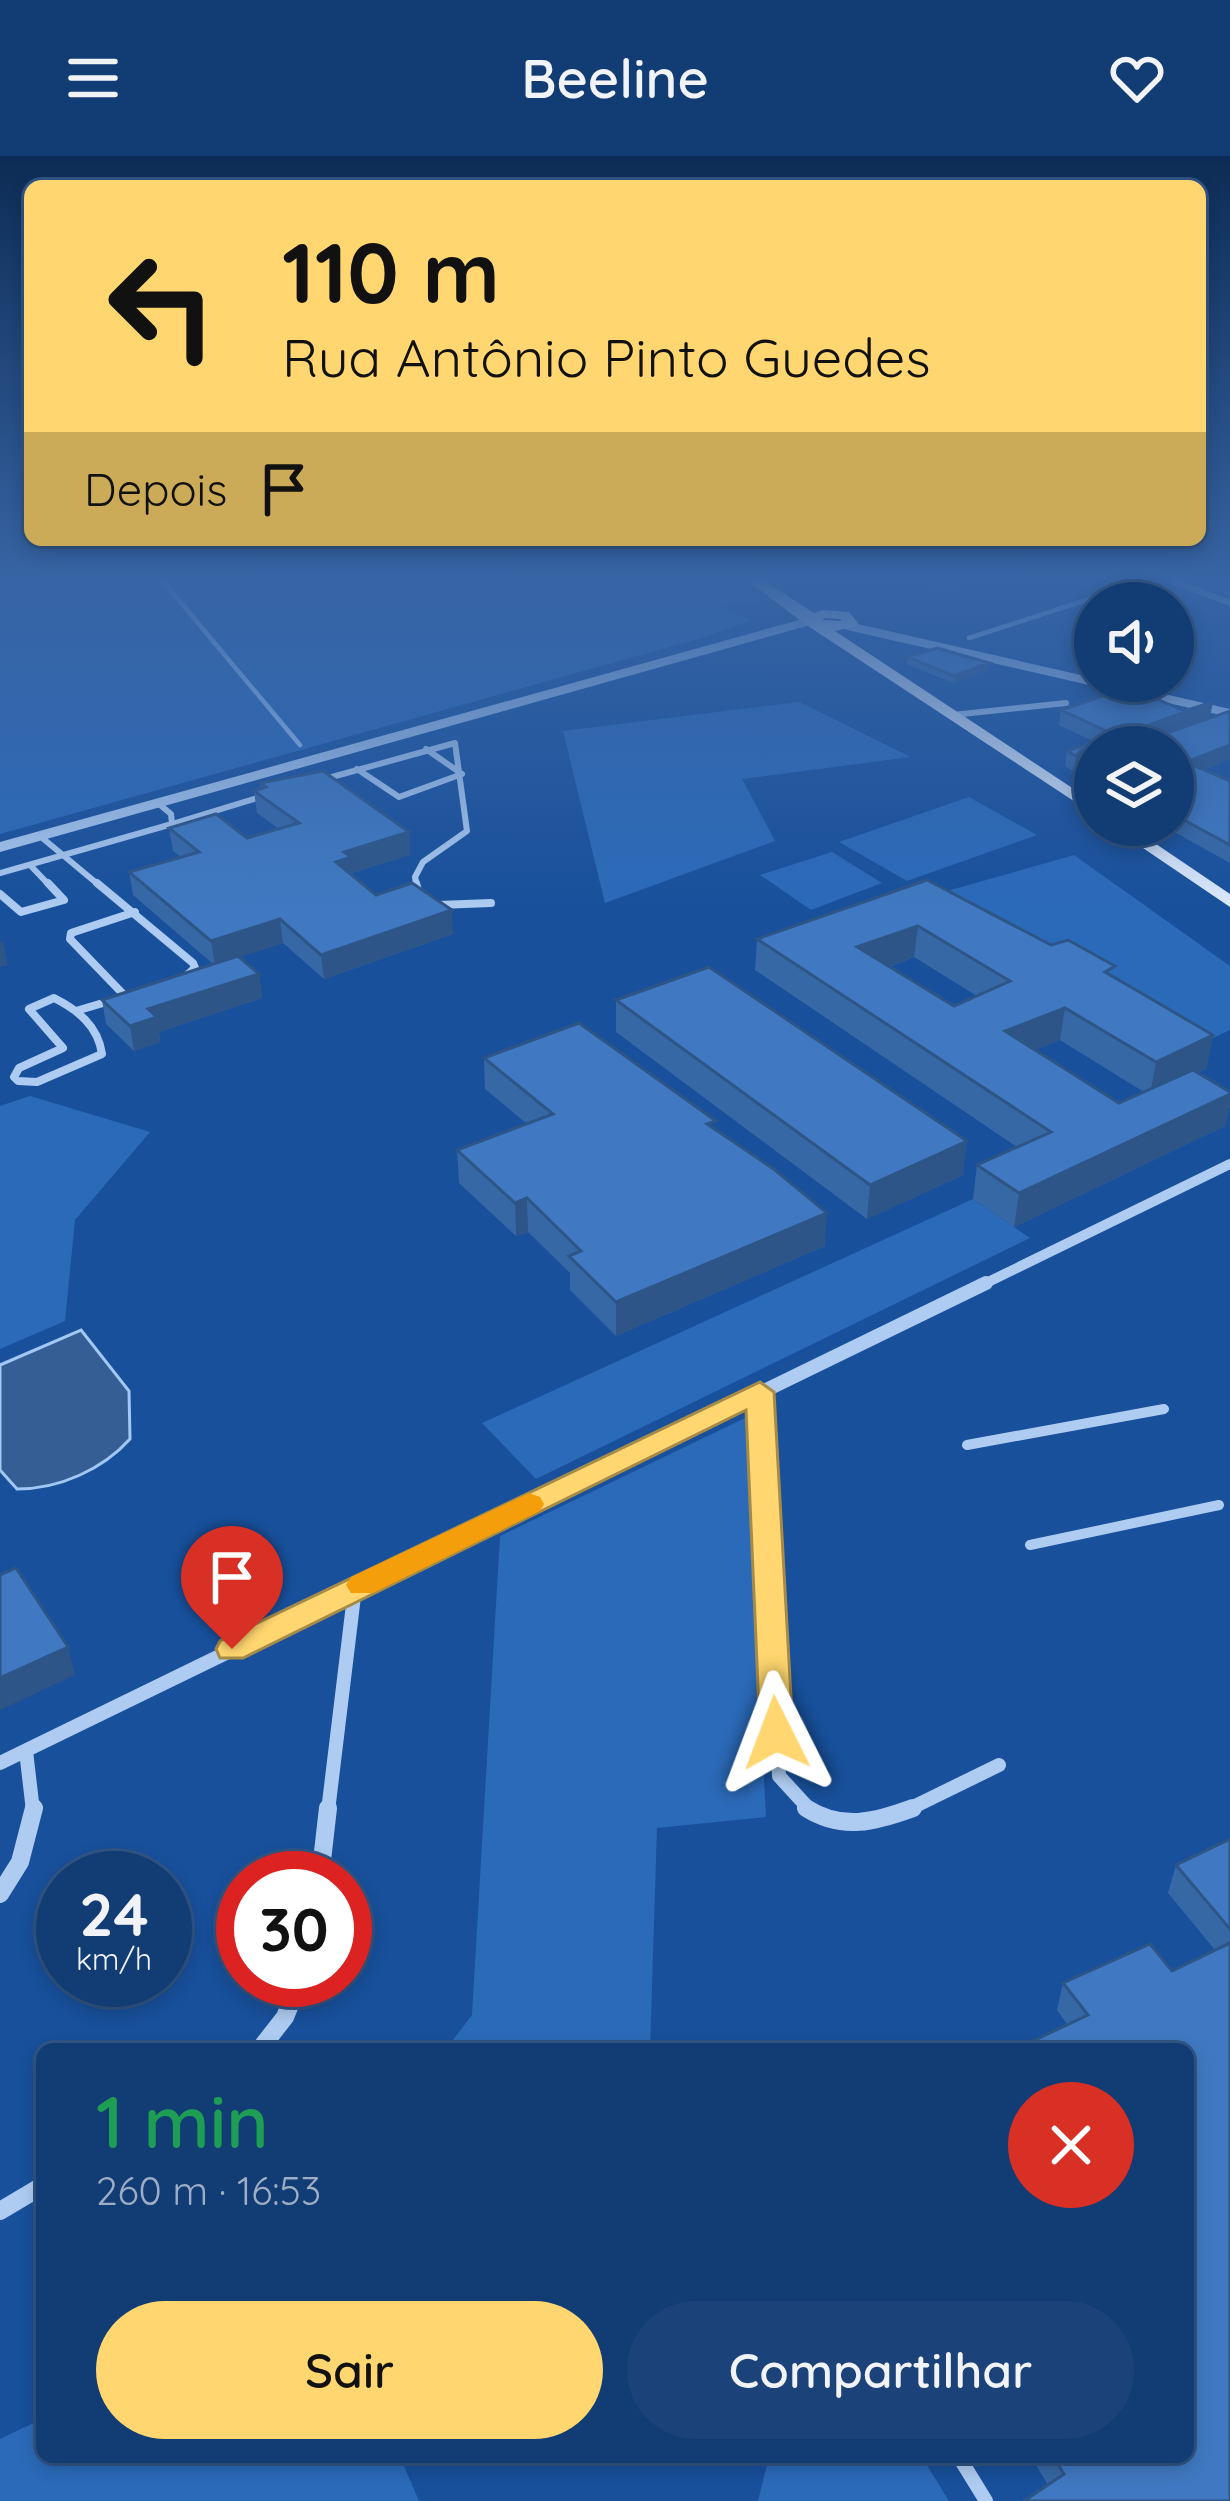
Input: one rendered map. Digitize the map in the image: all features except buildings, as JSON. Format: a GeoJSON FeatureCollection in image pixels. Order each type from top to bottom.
{"type":"FeatureCollection","features":[{"type":"Feature","properties":{"kind":"main road"},"geometry":{"type":"LineString","coordinates":[[913,689],[1074,796]]}},
{"type":"Feature","properties":{"kind":"main road"},"geometry":{"type":"LineString","coordinates":[[1149,846],[1230,902]]}},
{"type":"Feature","properties":{"kind":"street"},"geometry":{"type":"LineString","coordinates":[[0,848],[568,689]]}},
{"type":"Feature","properties":{"kind":"street"},"geometry":{"type":"LineString","coordinates":[[1126,689],[1229,714]]}},
{"type":"Feature","properties":{"kind":"street"},"geometry":{"type":"LineString","coordinates":[[1190,702],[1229,714]]}},
{"type":"Feature","properties":{"kind":"street"},"geometry":{"type":"LineString","coordinates":[[0,1763],[1230,1164]]}},
{"type":"Feature","properties":{"kind":"street"},"geometry":{"type":"LineString","coordinates":[[760,1392],[778,1776],[794,1806],[828,1823],[854,1826],[885,1820],[999,1765]]}},
{"type":"Feature","properties":{"kind":"street"},"geometry":{"type":"LineString","coordinates":[[323,1851],[355,1588]]}},
{"type":"Feature","properties":{"kind":"street"},"geometry":{"type":"LineString","coordinates":[[0,1894],[29,1838],[35,1776],[26,1750]]}},
{"type":"Feature","properties":{"kind":"street"},"geometry":{"type":"LineString","coordinates":[[265,2043],[289,2007]]}},
{"type":"Feature","properties":{"kind":"street"},"geometry":{"type":"LineString","coordinates":[[0,2210],[36,2189]]}},
{"type":"Feature","properties":{"kind":"lane"},"geometry":{"type":"LineString","coordinates":[[953,716],[1066,703]]}},
{"type":"Feature","properties":{"kind":"lane"},"geometry":{"type":"LineString","coordinates":[[316,781],[454,742],[462,774],[466,833],[423,862],[415,877],[416,890],[433,904],[491,903]]}},
{"type":"Feature","properties":{"kind":"lane"},"geometry":{"type":"LineString","coordinates":[[425,748],[462,774]]}},
{"type":"Feature","properties":{"kind":"lane"},"geometry":{"type":"LineString","coordinates":[[357,769],[396,796],[462,774]]}},
{"type":"Feature","properties":{"kind":"lane"},"geometry":{"type":"LineString","coordinates":[[0,873],[275,793]]}},
{"type":"Feature","properties":{"kind":"lane"},"geometry":{"type":"LineString","coordinates":[[159,804],[170,814],[172,824]]}},
{"type":"Feature","properties":{"kind":"lane"},"geometry":{"type":"LineString","coordinates":[[40,836],[193,963],[190,975],[176,980]]}},
{"type":"Feature","properties":{"kind":"lane"},"geometry":{"type":"LineString","coordinates":[[0,894],[21,912],[64,900],[30,865]]}},
{"type":"Feature","properties":{"kind":"lane"},"geometry":{"type":"LineString","coordinates":[[125,996],[70,939],[70,933],[135,912]]}},
{"type":"Feature","properties":{"kind":"lane"},"geometry":{"type":"LineString","coordinates":[[76,1011],[100,1038],[102,1054],[38,1082],[17,1082],[14,1077],[19,1068],[63,1048],[29,1009],[54,998],[76,1011],[144,990]]}},
{"type":"Feature","properties":{"kind":"lane"},"geometry":{"type":"LineString","coordinates":[[967,1445],[1164,1409]]}},
{"type":"Feature","properties":{"kind":"lane"},"geometry":{"type":"LineString","coordinates":[[1030,1545],[1219,1505]]}},
{"type":"Feature","properties":{"kind":"lane"},"geometry":{"type":"LineString","coordinates":[[963,2463],[986,2501]]}},
{"type":"Feature","properties":{"kind":"shaded area"},"geometry":{"type":"Polygon","coordinates":[[[0,689],[517,689],[0,834],[0,689]]]}},
{"type":"Feature","properties":{"kind":"shaded area"},"geometry":{"type":"Polygon","coordinates":[[[799,702],[911,757],[742,779],[775,841],[605,903],[563,731],[799,702]]]}},
{"type":"Feature","properties":{"kind":"shaded area"},"geometry":{"type":"Polygon","coordinates":[[[969,797],[1037,835],[907,881],[839,842],[969,797]]]}},
{"type":"Feature","properties":{"kind":"shaded area"},"geometry":{"type":"Polygon","coordinates":[[[832,852],[882,883],[811,910],[760,875],[832,852]]]}},
{"type":"Feature","properties":{"kind":"shaded area"},"geometry":{"type":"Polygon","coordinates":[[[1074,855],[1230,966],[1230,1030],[1189,1049],[926,897],[1074,855]]]}},
{"type":"Feature","properties":{"kind":"shaded area"},"geometry":{"type":"Polygon","coordinates":[[[30,1096],[150,1132],[75,1220],[65,1321],[0,1349],[0,1106],[30,1096]]]}},
{"type":"Feature","properties":{"kind":"shaded area"},"geometry":{"type":"Polygon","coordinates":[[[973,1199],[1030,1238],[536,1479],[482,1423],[973,1199]]]}},
{"type":"Feature","properties":{"kind":"shaded area"},"geometry":{"type":"Polygon","coordinates":[[[81,1330],[129,1391],[130,1439],[80,1475],[17,1489],[0,1470],[0,1365],[81,1330]]]}},
{"type":"Feature","properties":{"kind":"shaded area"},"geometry":{"type":"Polygon","coordinates":[[[745,1418],[766,1817],[657,1828],[650,2043],[451,2043],[472,2015],[500,1536],[745,1418]]]}},
{"type":"Feature","properties":{"kind":"shaded area"},"geometry":{"type":"Polygon","coordinates":[[[36,2422],[36,2463],[403,2463],[419,2501],[0,2501],[0,2439],[36,2422]]]}},
{"type":"Feature","properties":{"kind":"shaded area"},"geometry":{"type":"Polygon","coordinates":[[[768,2463],[926,2463],[949,2501],[758,2501],[768,2463]]]}},
{"type":"Feature","properties":{"kind":"waterway"},"geometry":{"type":"LineString","coordinates":[[254,689],[300,745]]}},
{"type":"Feature","properties":{"kind":"slow traffic"},"geometry":{"type":"LineString","coordinates":[[362,1585],[529,1504]]}},
{"type":"Feature","properties":{"kind":"route"},"geometry":{"type":"LineString","coordinates":[[232,1649],[760,1392],[776,1733]]}}]}
